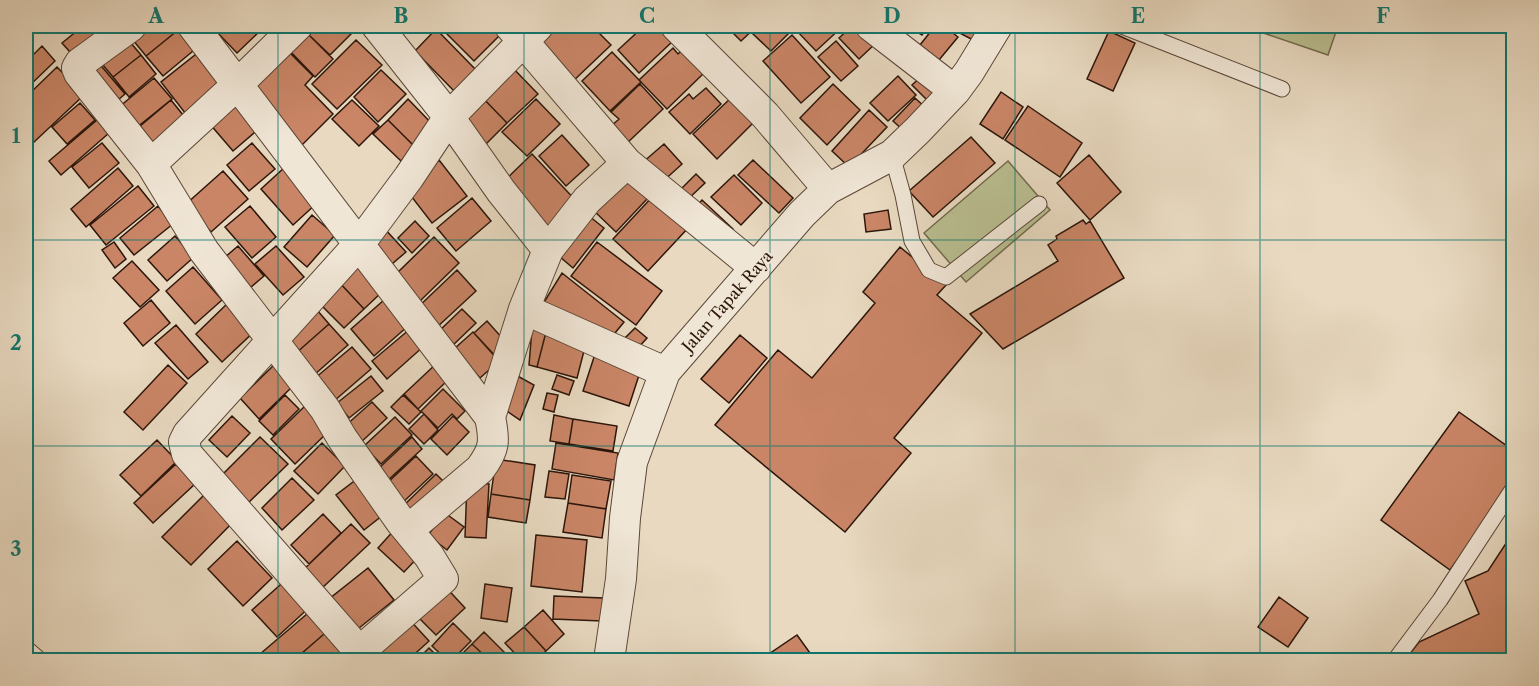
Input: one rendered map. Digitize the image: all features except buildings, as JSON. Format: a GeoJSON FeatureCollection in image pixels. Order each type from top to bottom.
{"type":"FeatureCollection","features":[{"type":"Feature","properties":{"kind":"street"},"geometry":{"type":"LineString","coordinates":[[131,26],[80,63],[77,68],[79,73],[151,164],[204,251],[272,342],[325,408],[342,438],[429,556],[443,579],[364,656],[187,454],[184,442],[188,434],[272,342],[360,243],[409,177],[449,117],[523,31],[627,163],[756,268]]}},
{"type":"Feature","properties":{"kind":"street"},"geometry":{"type":"LineString","coordinates":[[194,26],[490,417],[495,440],[489,457],[480,469],[408,530]]}},
{"type":"Feature","properties":{"kind":"street"},"geometry":{"type":"LineString","coordinates":[[151,164],[297,26]]}},
{"type":"Feature","properties":{"kind":"street"},"geometry":{"type":"LineString","coordinates":[[377,26],[449,117],[501,191],[548,250]]}},
{"type":"Feature","properties":{"kind":"street"},"geometry":{"type":"LineString","coordinates":[[676,26],[765,115],[828,189]]}},
{"type":"Feature","properties":{"kind":"street"},"geometry":{"type":"LineString","coordinates":[[871,26],[955,91]]}},
{"type":"Feature","properties":{"kind":"street","name":"Jalan Tapak Raya"},"geometry":{"type":"LineString","coordinates":[[609,660],[621,579],[632,462],[665,372],[802,213],[828,189],[892,155],[955,91],[997,26]]}},
{"type":"Feature","properties":{"kind":"street"},"geometry":{"type":"LineString","coordinates":[[490,417],[524,309],[548,250],[587,200],[627,163]]}},
{"type":"Feature","properties":{"kind":"street"},"geometry":{"type":"LineString","coordinates":[[524,309],[665,372]]}},
{"type":"Feature","properties":{"kind":"lane"},"geometry":{"type":"LineString","coordinates":[[1122,26],[1282,89]]}},
{"type":"Feature","properties":{"kind":"lane"},"geometry":{"type":"LineString","coordinates":[[892,155],[912,241],[929,270],[946,277],[1040,204]]}},
{"type":"Feature","properties":{"kind":"lane"},"geometry":{"type":"LineString","coordinates":[[1395,660],[1440,600],[1514,487]]}},
{"type":"Feature","properties":{"kind":"lane"},"geometry":{"type":"LineString","coordinates":[[26,648],[40,660]]}},
{"type":"Feature","properties":{"kind":"green space"},"geometry":{"type":"Polygon","coordinates":[[[1243,26],[1338,26],[1328,55],[1243,26]]]}},
{"type":"Feature","properties":{"kind":"green space"},"geometry":{"type":"Polygon","coordinates":[[[1008,161],[1050,210],[966,282],[924,233],[1008,161]]]}}]}
